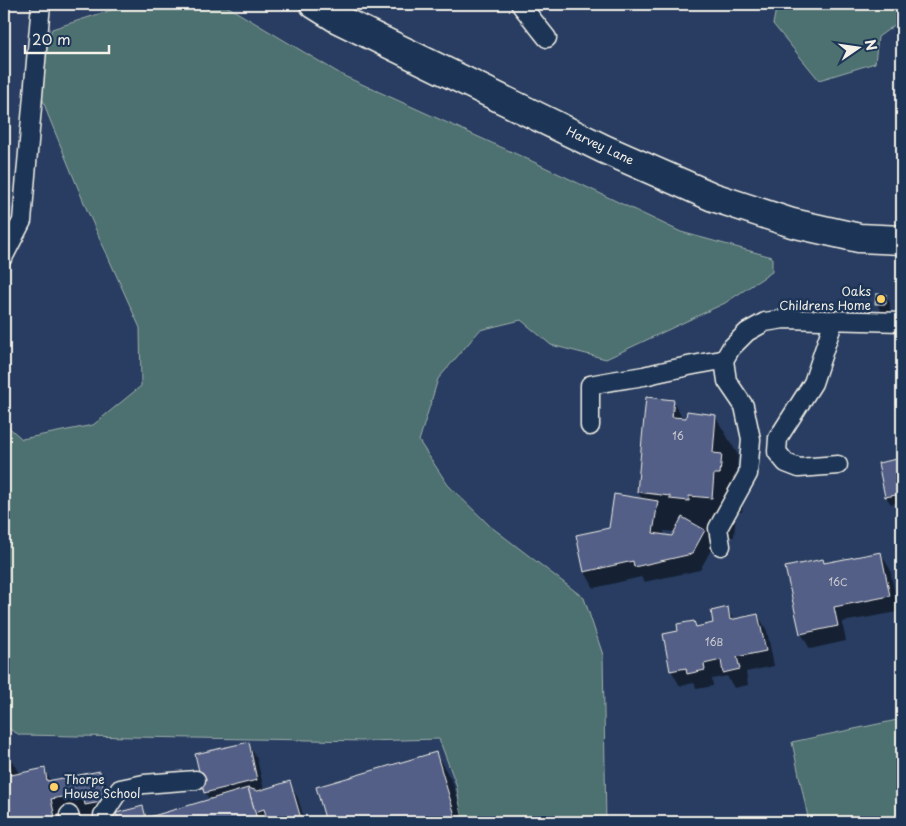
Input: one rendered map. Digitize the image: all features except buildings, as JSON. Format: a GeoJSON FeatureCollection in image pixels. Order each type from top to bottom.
{"type":"FeatureCollection","features":[{"type":"Feature","properties":{"kind":"street","name":"Harvey Lane"},"geometry":{"type":"LineString","coordinates":[[314,4],[338,19],[604,149],[712,197],[792,223],[858,238],[902,240]]}},
{"type":"Feature","properties":{"kind":"lane"},"geometry":{"type":"LineString","coordinates":[[4,256],[22,221],[41,4]]}},
{"type":"Feature","properties":{"kind":"lane"},"geometry":{"type":"LineString","coordinates":[[520,4],[547,38]]}},
{"type":"Feature","properties":{"kind":"lane"},"geometry":{"type":"LineString","coordinates":[[721,546],[718,528],[748,474],[751,439],[744,406],[727,381],[724,360],[731,348],[747,332],[765,322],[784,319],[902,322]]}},
{"type":"Feature","properties":{"kind":"lane"},"geometry":{"type":"LineString","coordinates":[[834,320],[813,383],[778,438],[777,452],[786,463],[799,468],[838,466]]}},
{"type":"Feature","properties":{"kind":"lane"},"geometry":{"type":"LineString","coordinates":[[590,426],[590,385],[699,363],[724,360]]}},
{"type":"Feature","properties":{"kind":"lane"},"geometry":{"type":"LineString","coordinates":[[104,822],[103,814],[120,789],[144,784],[196,780]]}},
{"type":"Feature","properties":{"kind":"green space"},"geometry":{"type":"Polygon","coordinates":[[[130,4],[223,4],[344,76],[536,163],[681,232],[772,257],[772,272],[725,303],[606,359],[551,345],[521,320],[480,330],[438,379],[419,441],[448,485],[490,526],[584,598],[603,655],[606,822],[463,822],[456,784],[439,739],[366,741],[20,735],[4,726],[4,423],[22,439],[93,425],[141,386],[140,328],[87,210],[48,115],[36,79],[52,29],[130,4]]]}},
{"type":"Feature","properties":{"kind":"green space"},"geometry":{"type":"Polygon","coordinates":[[[777,4],[902,4],[902,28],[896,24],[878,37],[875,63],[819,80],[773,24],[777,4]]]}},
{"type":"Feature","properties":{"kind":"green space"},"geometry":{"type":"Polygon","coordinates":[[[902,719],[902,822],[809,822],[792,742],[902,719]]]}},
{"type":"Feature","properties":{"kind":"place","name":"Oaks Childrens Home"},"geometry":{"type":"Point","coordinates":[881,299]}},
{"type":"Feature","properties":{"kind":"place","name":"Thorpe House School"},"geometry":{"type":"Point","coordinates":[54,787]}}]}
